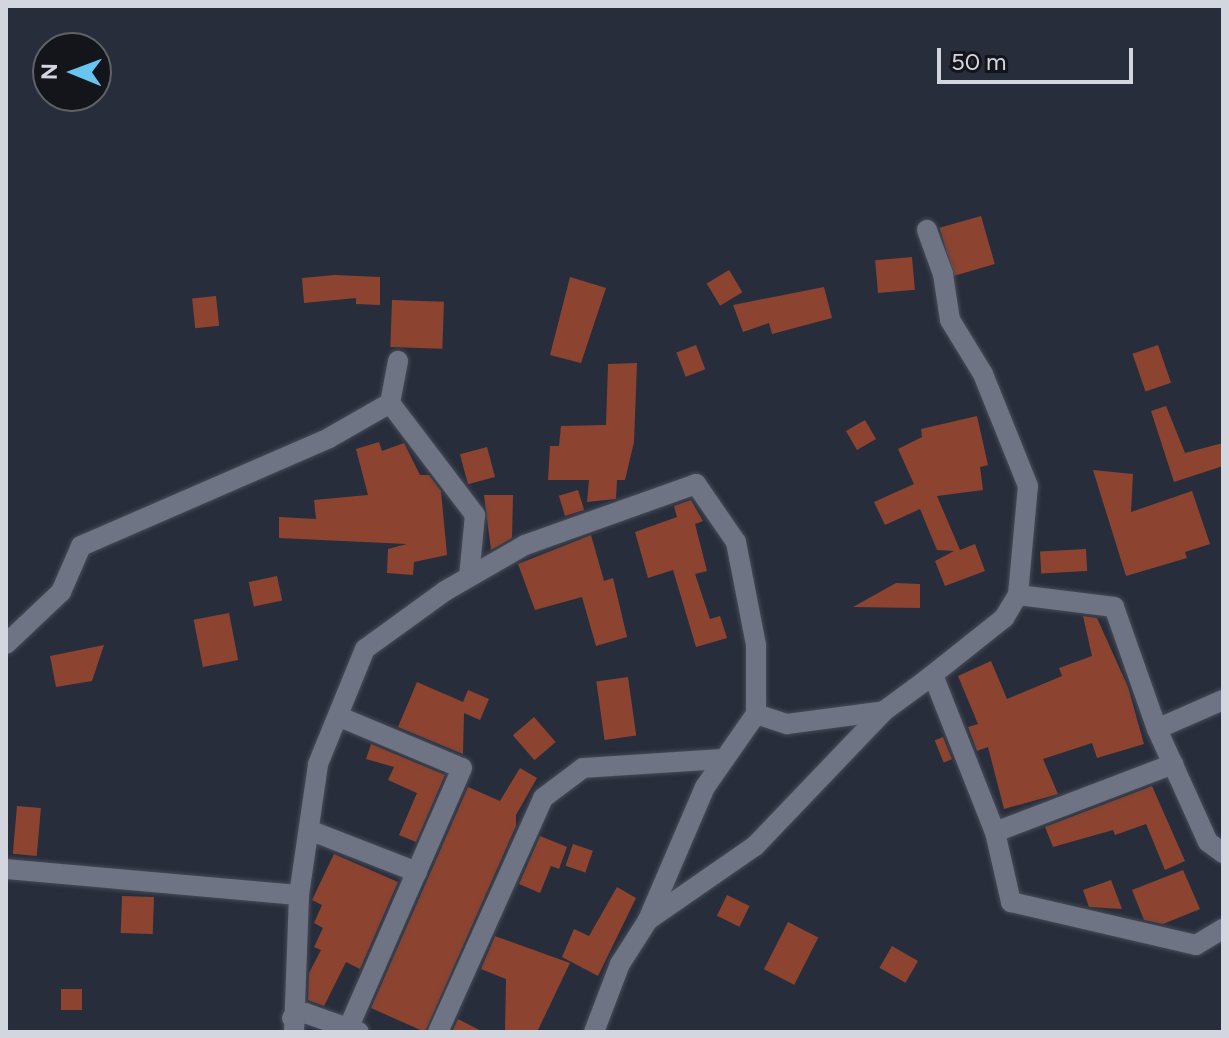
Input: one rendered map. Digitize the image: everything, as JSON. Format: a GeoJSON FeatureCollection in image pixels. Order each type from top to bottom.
{"type":"FeatureCollection","features":[{"type":"Feature","properties":{"kind":"street"},"geometry":{"type":"LineString","coordinates":[[926,680],[1004,618],[1018,595],[1028,486],[983,374],[950,320],[943,274],[927,230]]}},
{"type":"Feature","properties":{"kind":"street"},"geometry":{"type":"LineString","coordinates":[[398,361],[390,403],[475,515],[469,577]]}},
{"type":"Feature","properties":{"kind":"street"},"geometry":{"type":"LineString","coordinates":[[6,644],[61,592],[81,546],[329,438],[390,403]]}},
{"type":"Feature","properties":{"kind":"street"},"geometry":{"type":"LineString","coordinates":[[293,1025],[299,895],[318,764],[340,717],[365,649],[469,577],[525,545],[696,484],[736,542],[756,645],[756,714],[705,787],[648,920],[620,964],[594,1032]]}},
{"type":"Feature","properties":{"kind":"street"},"geometry":{"type":"LineString","coordinates":[[1018,595],[1114,607],[1157,729],[1208,842],[1223,853]]}},
{"type":"Feature","properties":{"kind":"street"},"geometry":{"type":"LineString","coordinates":[[648,920],[755,846],[884,711],[933,675],[954,719],[995,832],[1011,902],[1196,945],[1223,929]]}},
{"type":"Feature","properties":{"kind":"street"},"geometry":{"type":"LineString","coordinates":[[1157,729],[1223,700]]}},
{"type":"Feature","properties":{"kind":"street"},"geometry":{"type":"LineString","coordinates":[[756,714],[787,724],[884,711]]}},
{"type":"Feature","properties":{"kind":"street"},"geometry":{"type":"LineString","coordinates":[[293,1025],[305,1013],[354,1030],[462,768],[340,717]]}},
{"type":"Feature","properties":{"kind":"street"},"geometry":{"type":"LineString","coordinates":[[438,1032],[543,798],[583,768],[724,759]]}},
{"type":"Feature","properties":{"kind":"street"},"geometry":{"type":"LineString","coordinates":[[995,832],[1173,764]]}},
{"type":"Feature","properties":{"kind":"street"},"geometry":{"type":"LineString","coordinates":[[309,830],[417,872]]}},
{"type":"Feature","properties":{"kind":"street"},"geometry":{"type":"LineString","coordinates":[[6,869],[299,895]]}},
{"type":"Feature","properties":{"kind":"building"},"geometry":{"type":"Polygon","coordinates":[[[981,216],[995,264],[953,276],[940,228],[981,216]]]}},
{"type":"Feature","properties":{"kind":"building"},"geometry":{"type":"Polygon","coordinates":[[[912,257],[915,290],[878,293],[875,260],[912,257]]]}},
{"type":"Feature","properties":{"kind":"building"},"geometry":{"type":"Polygon","coordinates":[[[729,270],[742,292],[720,306],[707,283],[729,270]]]}},
{"type":"Feature","properties":{"kind":"building"},"geometry":{"type":"Polygon","coordinates":[[[335,275],[380,277],[380,305],[356,304],[356,298],[304,303],[302,278],[335,275]]]}},
{"type":"Feature","properties":{"kind":"building"},"geometry":{"type":"Polygon","coordinates":[[[570,277],[606,288],[581,363],[550,355],[570,277]]]}},
{"type":"Feature","properties":{"kind":"building"},"geometry":{"type":"Polygon","coordinates":[[[824,287],[832,318],[772,334],[769,323],[743,332],[733,305],[824,287]]]}},
{"type":"Feature","properties":{"kind":"building"},"geometry":{"type":"Polygon","coordinates":[[[216,296],[219,326],[195,328],[192,299],[216,296]]]}},
{"type":"Feature","properties":{"kind":"building"},"geometry":{"type":"Polygon","coordinates":[[[392,300],[444,302],[442,349],[390,347],[392,300]]]}},
{"type":"Feature","properties":{"kind":"building"},"geometry":{"type":"Polygon","coordinates":[[[696,345],[705,369],[686,377],[676,353],[696,345]]]}},
{"type":"Feature","properties":{"kind":"building"},"geometry":{"type":"Polygon","coordinates":[[[1158,345],[1171,383],[1145,392],[1132,354],[1158,345]]]}},
{"type":"Feature","properties":{"kind":"building"},"geometry":{"type":"Polygon","coordinates":[[[637,363],[634,442],[625,480],[617,480],[616,499],[587,502],[589,480],[548,480],[550,446],[559,446],[561,426],[606,425],[608,364],[637,363]]]}},
{"type":"Feature","properties":{"kind":"building"},"geometry":{"type":"Polygon","coordinates":[[[1166,406],[1185,453],[1223,443],[1223,466],[1174,482],[1151,411],[1166,406]]]}},
{"type":"Feature","properties":{"kind":"building"},"geometry":{"type":"Polygon","coordinates":[[[977,416],[988,465],[980,467],[983,490],[937,496],[960,550],[975,544],[985,571],[945,586],[935,561],[954,551],[937,550],[920,509],[885,525],[874,502],[914,484],[898,449],[922,437],[921,429],[977,416]]]}},
{"type":"Feature","properties":{"kind":"building"},"geometry":{"type":"Polygon","coordinates":[[[865,420],[876,439],[857,450],[846,431],[865,420]]]}},
{"type":"Feature","properties":{"kind":"building"},"geometry":{"type":"Polygon","coordinates":[[[379,442],[382,451],[404,443],[420,475],[429,475],[441,491],[447,555],[414,562],[413,575],[387,573],[388,549],[407,544],[279,538],[279,517],[316,519],[314,500],[368,495],[356,449],[379,442]]]}},
{"type":"Feature","properties":{"kind":"building"},"geometry":{"type":"Polygon","coordinates":[[[487,447],[495,477],[468,484],[460,454],[487,447]]]}},
{"type":"Feature","properties":{"kind":"building"},"geometry":{"type":"Polygon","coordinates":[[[1093,470],[1133,474],[1131,512],[1192,491],[1210,544],[1185,552],[1187,558],[1126,576],[1093,470]]]}},
{"type":"Feature","properties":{"kind":"building"},"geometry":{"type":"Polygon","coordinates":[[[578,490],[584,510],[565,516],[559,496],[578,490]]]}},
{"type":"Feature","properties":{"kind":"building"},"geometry":{"type":"Polygon","coordinates":[[[484,495],[513,495],[512,538],[491,550],[484,495]]]}},
{"type":"Feature","properties":{"kind":"building"},"geometry":{"type":"Polygon","coordinates":[[[691,500],[703,521],[695,524],[707,571],[695,574],[710,619],[720,616],[727,638],[696,647],[673,570],[648,578],[635,532],[677,517],[674,506],[691,500]]]}},
{"type":"Feature","properties":{"kind":"building"},"geometry":{"type":"Polygon","coordinates":[[[591,535],[604,581],[613,578],[627,637],[596,646],[582,597],[535,610],[518,564],[591,535]]]}},
{"type":"Feature","properties":{"kind":"building"},"geometry":{"type":"Polygon","coordinates":[[[1086,549],[1087,571],[1041,573],[1040,551],[1086,549]]]}},
{"type":"Feature","properties":{"kind":"building"},"geometry":{"type":"Polygon","coordinates":[[[277,576],[282,600],[254,606],[249,582],[277,576]]]}},
{"type":"Feature","properties":{"kind":"building"},"geometry":{"type":"Polygon","coordinates":[[[896,583],[920,584],[920,608],[853,607],[896,583]]]}},
{"type":"Feature","properties":{"kind":"building"},"geometry":{"type":"Polygon","coordinates":[[[229,613],[238,660],[203,667],[194,620],[229,613]]]}},
{"type":"Feature","properties":{"kind":"building"},"geometry":{"type":"Polygon","coordinates":[[[1083,616],[1097,618],[1128,687],[1144,744],[1097,758],[1092,743],[1043,759],[1058,794],[1004,809],[988,747],[977,751],[968,727],[978,724],[958,676],[991,661],[1007,699],[1062,676],[1059,668],[1092,656],[1083,616]]]}},
{"type":"Feature","properties":{"kind":"building"},"geometry":{"type":"Polygon","coordinates":[[[104,645],[92,681],[56,687],[50,656],[104,645]]]}},
{"type":"Feature","properties":{"kind":"building"},"geometry":{"type":"Polygon","coordinates":[[[628,677],[636,735],[605,740],[596,681],[628,677]]]}},
{"type":"Feature","properties":{"kind":"building"},"geometry":{"type":"Polygon","coordinates":[[[417,682],[463,702],[468,690],[489,699],[480,720],[464,713],[463,754],[398,727],[417,682]]]}},
{"type":"Feature","properties":{"kind":"building"},"geometry":{"type":"Polygon","coordinates":[[[534,717],[556,742],[535,760],[513,735],[534,717]]]}},
{"type":"Feature","properties":{"kind":"building"},"geometry":{"type":"Polygon","coordinates":[[[943,737],[952,759],[944,763],[935,740],[943,737]]]}},
{"type":"Feature","properties":{"kind":"building"},"geometry":{"type":"Polygon","coordinates":[[[371,744],[445,775],[416,842],[399,835],[417,793],[388,780],[394,767],[366,759],[371,744]]]}},
{"type":"Feature","properties":{"kind":"building"},"geometry":{"type":"Polygon","coordinates":[[[520,768],[537,778],[516,815],[516,826],[425,1032],[371,1008],[468,787],[500,801],[520,768]]]}},
{"type":"Feature","properties":{"kind":"building"},"geometry":{"type":"Polygon","coordinates":[[[1152,786],[1185,861],[1165,870],[1146,824],[1115,835],[1113,830],[1053,847],[1045,827],[1152,786]]]}},
{"type":"Feature","properties":{"kind":"building"},"geometry":{"type":"Polygon","coordinates":[[[17,806],[41,808],[37,856],[13,854],[17,806]]]}},
{"type":"Feature","properties":{"kind":"building"},"geometry":{"type":"Polygon","coordinates":[[[540,836],[567,847],[559,869],[551,866],[540,893],[519,884],[540,836]]]}},
{"type":"Feature","properties":{"kind":"building"},"geometry":{"type":"Polygon","coordinates":[[[573,844],[593,851],[585,873],[566,866],[573,844]]]}},
{"type":"Feature","properties":{"kind":"building"},"geometry":{"type":"Polygon","coordinates":[[[334,854],[398,882],[360,969],[346,962],[324,1006],[308,1000],[309,973],[321,950],[314,947],[323,928],[314,923],[322,905],[312,900],[334,854]]]}},
{"type":"Feature","properties":{"kind":"building"},"geometry":{"type":"Polygon","coordinates":[[[1183,870],[1200,909],[1163,924],[1144,920],[1132,890],[1183,870]]]}},
{"type":"Feature","properties":{"kind":"building"},"geometry":{"type":"Polygon","coordinates":[[[1111,880],[1122,909],[1089,907],[1083,890],[1111,880]]]}},
{"type":"Feature","properties":{"kind":"building"},"geometry":{"type":"Polygon","coordinates":[[[617,887],[636,898],[598,976],[562,957],[574,929],[589,936],[617,887]]]}},
{"type":"Feature","properties":{"kind":"building"},"geometry":{"type":"Polygon","coordinates":[[[727,895],[749,906],[739,927],[717,916],[727,895]]]}},
{"type":"Feature","properties":{"kind":"building"},"geometry":{"type":"Polygon","coordinates":[[[122,896],[154,897],[153,934],[121,933],[122,896]]]}},
{"type":"Feature","properties":{"kind":"building"},"geometry":{"type":"Polygon","coordinates":[[[788,922],[818,937],[794,985],[764,969],[788,922]]]}},
{"type":"Feature","properties":{"kind":"building"},"geometry":{"type":"Polygon","coordinates":[[[495,936],[570,963],[537,1032],[505,1032],[506,979],[481,969],[495,936]]]}},
{"type":"Feature","properties":{"kind":"building"},"geometry":{"type":"Polygon","coordinates":[[[892,946],[918,961],[905,983],[880,968],[892,946]]]}},
{"type":"Feature","properties":{"kind":"building"},"geometry":{"type":"Polygon","coordinates":[[[61,989],[82,989],[82,1010],[61,1010],[61,989]]]}},
{"type":"Feature","properties":{"kind":"building"},"geometry":{"type":"Polygon","coordinates":[[[458,1019],[483,1032],[452,1032],[458,1019]]]}}]}
